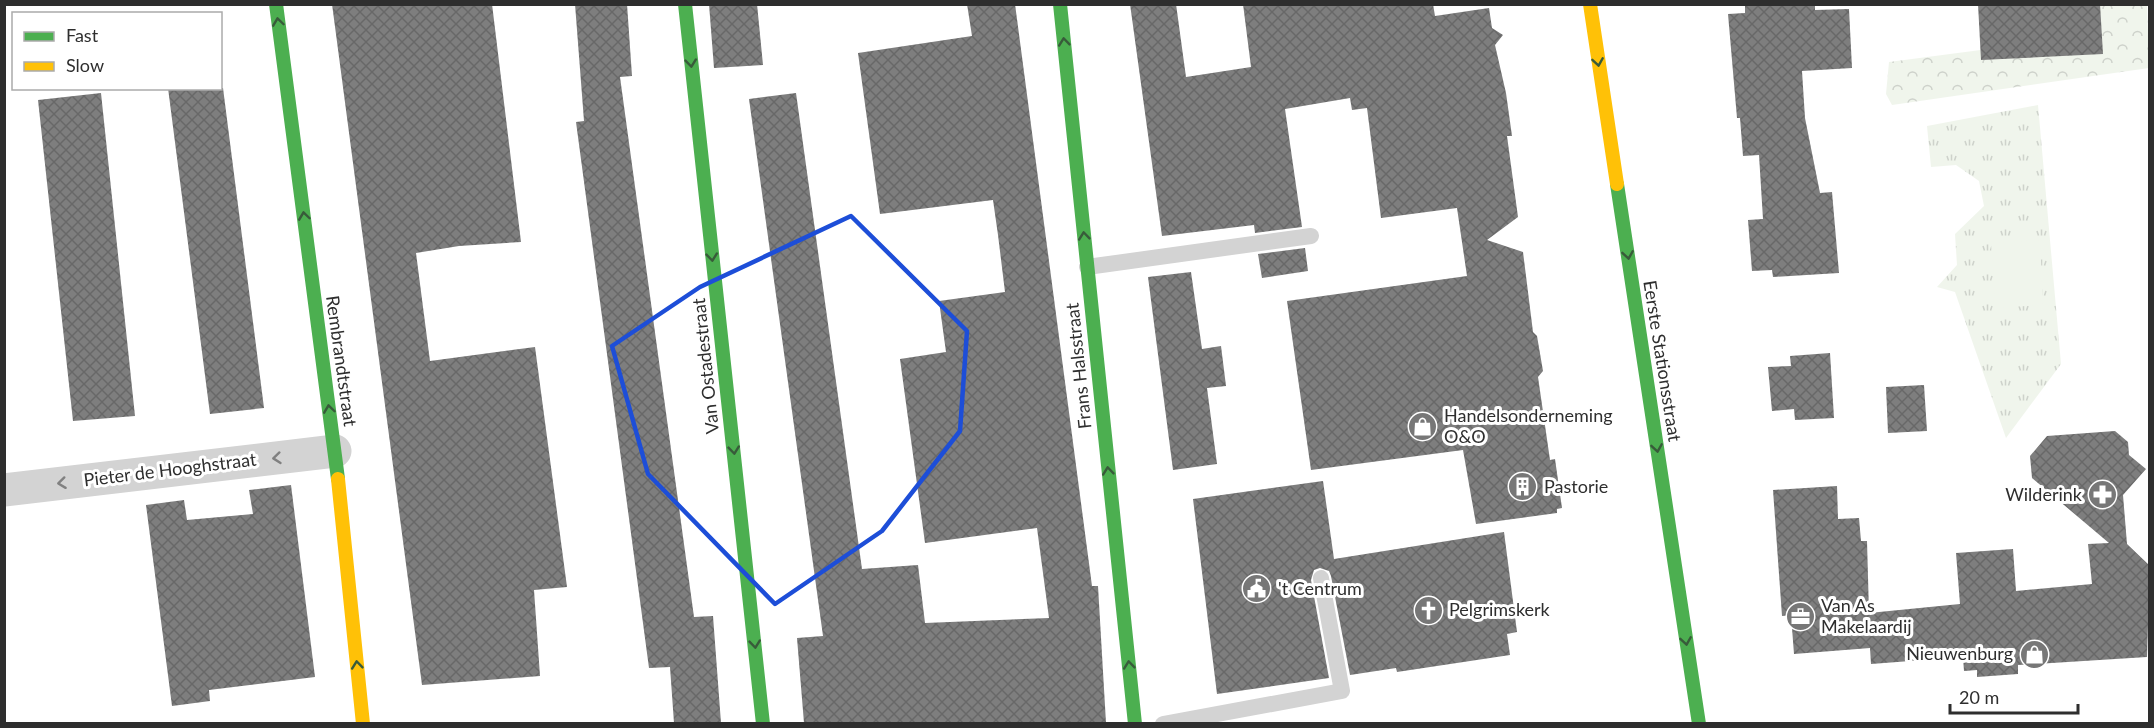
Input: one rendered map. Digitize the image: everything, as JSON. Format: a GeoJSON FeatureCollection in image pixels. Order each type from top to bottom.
{"type":"FeatureCollection","features":[{"type":"Feature","properties":{"kind":"street","name":"Rembrandtstraat"},"geometry":{"type":"LineString","coordinates":[[276,4],[335,451],[363,723]]}},
{"type":"Feature","properties":{"kind":"street","name":"Van Ostadestraat"},"geometry":{"type":"LineString","coordinates":[[685,4],[763,723]]}},
{"type":"Feature","properties":{"kind":"street","name":"Frans Halsstraat"},"geometry":{"type":"LineString","coordinates":[[1060,4],[1135,723]]}},
{"type":"Feature","properties":{"kind":"street","name":"Eerste Stationsstraat"},"geometry":{"type":"LineString","coordinates":[[1590,4],[1699,723]]}},
{"type":"Feature","properties":{"kind":"street","name":"Pieter de Hooghstraat"},"geometry":{"type":"LineString","coordinates":[[4,489],[335,451]]}},
{"type":"Feature","properties":{"kind":"lane"},"geometry":{"type":"LineString","coordinates":[[1087,267],[1311,236]]}},
{"type":"Feature","properties":{"kind":"lane"},"geometry":{"type":"LineString","coordinates":[[1163,723],[1342,691],[1321,578]]}},
{"type":"Feature","properties":{"kind":"highlighted area"},"geometry":{"type":"Polygon","coordinates":[[[851,216],[967,331],[960,431],[882,531],[775,604],[648,474],[612,346],[700,287],[851,216]]]}},
{"type":"Feature","properties":{"kind":"green space"},"geometry":{"type":"Polygon","coordinates":[[[2091,5],[2147,5],[2149,68],[1892,105],[1886,94],[1889,62],[2094,35],[2091,5]]]}},
{"type":"Feature","properties":{"kind":"green space"},"geometry":{"type":"Polygon","coordinates":[[[2038,105],[2061,364],[2006,438],[1955,292],[1937,287],[1957,265],[1955,234],[1984,206],[1979,181],[1956,165],[1931,167],[1927,126],[2038,105]]]}},
{"type":"Feature","properties":{"kind":"green space"},"geometry":{"type":"Polygon","coordinates":[[[2040,240],[2043,305],[1995,308],[1991,243],[2040,240]]]}},
{"type":"Feature","properties":{"kind":"building"},"geometry":{"type":"Polygon","coordinates":[[[332,4],[492,4],[521,242],[459,246],[416,253],[430,361],[535,347],[567,587],[534,590],[540,676],[422,685],[332,4]]]}},
{"type":"Feature","properties":{"kind":"building"},"geometry":{"type":"Polygon","coordinates":[[[575,4],[627,4],[632,76],[620,77],[694,617],[713,616],[721,723],[674,723],[670,667],[649,668],[576,122],[584,121],[575,4]]]}},
{"type":"Feature","properties":{"kind":"building"},"geometry":{"type":"Polygon","coordinates":[[[709,4],[757,4],[763,65],[714,68],[709,4]]]}},
{"type":"Feature","properties":{"kind":"building"},"geometry":{"type":"Polygon","coordinates":[[[967,4],[1015,4],[1092,586],[1098,586],[1106,723],[804,723],[797,638],[823,636],[749,99],[796,93],[862,569],[918,565],[925,623],[1049,618],[1037,528],[925,543],[900,359],[946,352],[939,301],[1005,292],[998,235],[993,200],[880,214],[858,53],[972,36],[967,4]]]}},
{"type":"Feature","properties":{"kind":"building"},"geometry":{"type":"Polygon","coordinates":[[[1130,4],[1176,4],[1186,77],[1251,67],[1243,4],[1433,4],[1435,16],[1489,8],[1492,28],[1503,35],[1495,45],[1506,93],[1512,136],[1507,136],[1518,217],[1487,240],[1523,252],[1533,332],[1537,336],[1543,371],[1538,377],[1550,460],[1555,459],[1562,508],[1557,509],[1557,513],[1476,524],[1463,450],[1311,470],[1287,301],[1467,276],[1457,208],[1381,218],[1367,108],[1352,110],[1350,98],[1285,109],[1302,227],[1255,233],[1254,225],[1162,236],[1130,4]]]}},
{"type":"Feature","properties":{"kind":"building"},"geometry":{"type":"Polygon","coordinates":[[[1745,4],[1815,4],[1815,10],[1849,9],[1852,68],[1802,71],[1805,118],[1820,193],[1832,192],[1839,273],[1773,277],[1772,270],[1752,271],[1748,220],[1763,219],[1759,155],[1743,156],[1740,118],[1737,118],[1728,14],[1745,13],[1745,4]]]}},
{"type":"Feature","properties":{"kind":"building"},"geometry":{"type":"Polygon","coordinates":[[[1978,4],[2100,4],[2103,54],[1981,60],[1978,4]]]}},
{"type":"Feature","properties":{"kind":"building"},"geometry":{"type":"Polygon","coordinates":[[[223,88],[264,408],[210,414],[168,90],[222,90],[223,88]]]}},
{"type":"Feature","properties":{"kind":"building"},"geometry":{"type":"Polygon","coordinates":[[[101,93],[135,416],[73,421],[38,100],[101,93]]]}},
{"type":"Feature","properties":{"kind":"building"},"geometry":{"type":"Polygon","coordinates":[[[1305,248],[1308,271],[1262,278],[1258,254],[1305,248]]]}},
{"type":"Feature","properties":{"kind":"building"},"geometry":{"type":"Polygon","coordinates":[[[1191,272],[1202,349],[1221,346],[1226,386],[1207,388],[1217,464],[1173,470],[1148,277],[1191,272]]]}},
{"type":"Feature","properties":{"kind":"building"},"geometry":{"type":"Polygon","coordinates":[[[1830,353],[1834,418],[1795,420],[1794,409],[1772,411],[1768,367],[1791,366],[1790,356],[1830,353]]]}},
{"type":"Feature","properties":{"kind":"building"},"geometry":{"type":"Polygon","coordinates":[[[1924,385],[1927,431],[1888,433],[1886,387],[1924,385]]]}},
{"type":"Feature","properties":{"kind":"building"},"geometry":{"type":"Polygon","coordinates":[[[2115,431],[2128,442],[2129,455],[2146,469],[2123,495],[2127,544],[2150,566],[2147,657],[2018,665],[2018,674],[1977,677],[1977,670],[1964,671],[1963,657],[1871,664],[1870,648],[1794,654],[1791,615],[1782,616],[1773,490],[1837,486],[1838,519],[1859,518],[1861,541],[1867,541],[1869,613],[1960,604],[1956,553],[2013,549],[2016,591],[2092,584],[2088,544],[2109,543],[2032,478],[2030,456],[2047,436],[2115,431]]]}},
{"type":"Feature","properties":{"kind":"building"},"geometry":{"type":"Polygon","coordinates":[[[1323,481],[1334,559],[1504,532],[1517,632],[1507,634],[1510,655],[1397,672],[1396,668],[1350,675],[1331,576],[1329,571],[1320,568],[1314,570],[1311,580],[1329,678],[1217,694],[1193,499],[1323,481]]]}},
{"type":"Feature","properties":{"kind":"building"},"geometry":{"type":"Polygon","coordinates":[[[291,485],[315,677],[209,690],[210,701],[172,706],[146,505],[184,500],[187,520],[253,514],[249,490],[291,485]]]}},
{"type":"Feature","properties":{"kind":"traffic: fast"},"geometry":{"type":"LineString","coordinates":[[276,4],[338,479]]}},
{"type":"Feature","properties":{"kind":"traffic: fast"},"geometry":{"type":"LineString","coordinates":[[685,4],[763,724]]}},
{"type":"Feature","properties":{"kind":"traffic: fast"},"geometry":{"type":"LineString","coordinates":[[1060,4],[1135,724]]}},
{"type":"Feature","properties":{"kind":"traffic: fast"},"geometry":{"type":"LineString","coordinates":[[1617,184],[1699,724]]}},
{"type":"Feature","properties":{"kind":"traffic: slow"},"geometry":{"type":"LineString","coordinates":[[1590,4],[1617,184]]}},
{"type":"Feature","properties":{"kind":"traffic: slow"},"geometry":{"type":"LineString","coordinates":[[338,479],[363,724]]}},
{"type":"Feature","properties":{"kind":"place","name":"Handelsonderneming O&O"},"geometry":{"type":"Point","coordinates":[1423,426]}},
{"type":"Feature","properties":{"kind":"place","name":"Pastorie"},"geometry":{"type":"Point","coordinates":[1523,487]}},
{"type":"Feature","properties":{"kind":"place","name":"Wilderink"},"geometry":{"type":"Point","coordinates":[2103,495]}},
{"type":"Feature","properties":{"kind":"place","name":"'t Centrum"},"geometry":{"type":"Point","coordinates":[1257,589]}},
{"type":"Feature","properties":{"kind":"place","name":"Pelgrimskerk"},"geometry":{"type":"Point","coordinates":[1428,610]}},
{"type":"Feature","properties":{"kind":"place","name":"Van As Makelaardij"},"geometry":{"type":"Point","coordinates":[1800,616]}},
{"type":"Feature","properties":{"kind":"place","name":"Nieuwenburg"},"geometry":{"type":"Point","coordinates":[2034,654]}}]}
